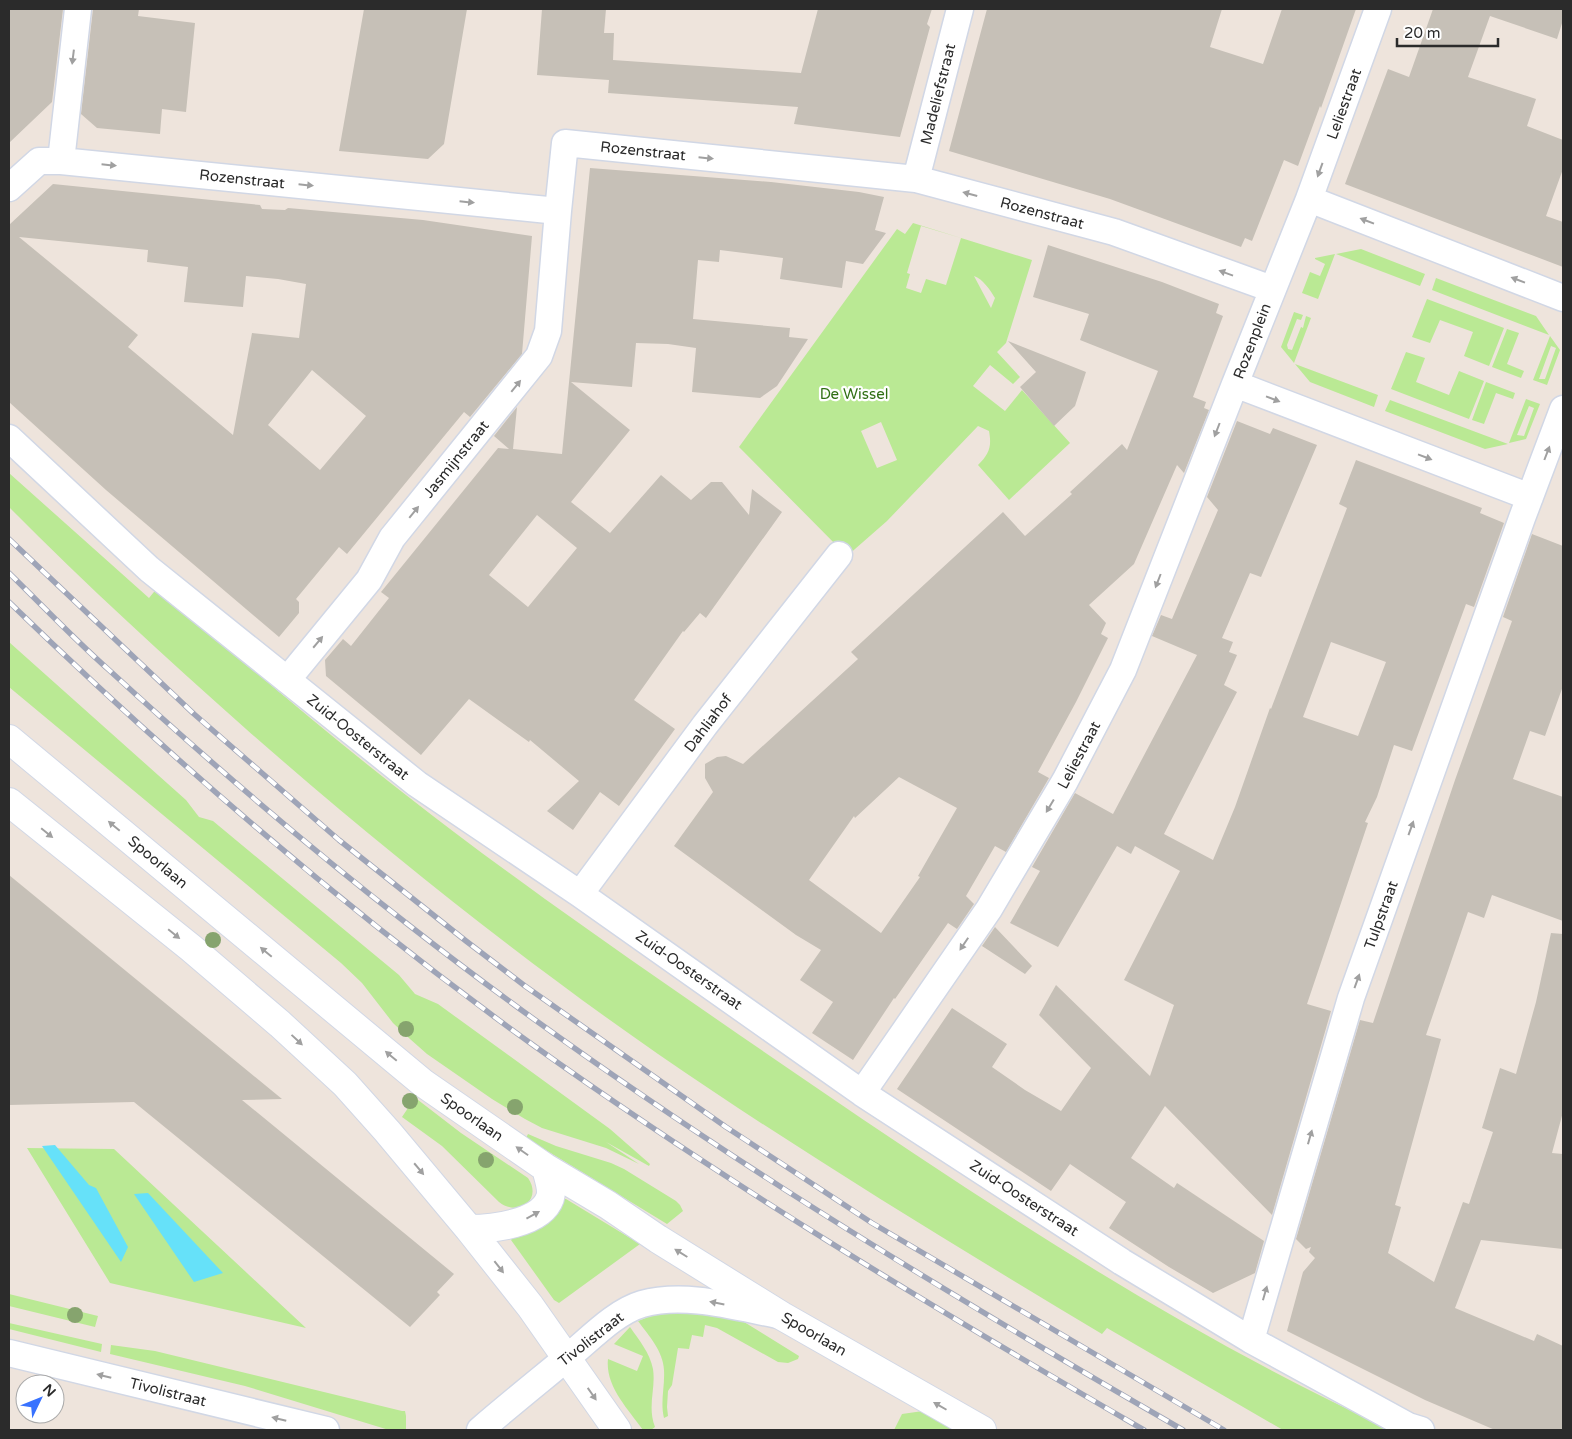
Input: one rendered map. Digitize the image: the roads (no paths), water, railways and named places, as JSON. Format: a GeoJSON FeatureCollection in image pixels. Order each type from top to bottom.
{"type":"FeatureCollection","features":[{"type":"Feature","properties":{"kind":"street"},"geometry":{"type":"LineString","coordinates":[[61,161],[78,9]]}},
{"type":"Feature","properties":{"kind":"street","name":"Madeliefstraat"},"geometry":{"type":"LineString","coordinates":[[916,180],[960,9]]}},
{"type":"Feature","properties":{"kind":"street","name":"Leliestraat"},"geometry":{"type":"LineString","coordinates":[[1309,199],[1378,9]]}},
{"type":"Feature","properties":{"kind":"street","name":"Rozenstraat"},"geometry":{"type":"LineString","coordinates":[[9,188],[39,162],[61,161],[558,211],[564,143],[916,180],[1114,232],[1272,289]]}},
{"type":"Feature","properties":{"kind":"street"},"geometry":{"type":"LineString","coordinates":[[1309,199],[1563,298]]}},
{"type":"Feature","properties":{"kind":"street","name":"Rozenplein"},"geometry":{"type":"LineString","coordinates":[[1309,199],[1235,384],[1530,497]]}},
{"type":"Feature","properties":{"kind":"street","name":"Jasmijnstraat"},"geometry":{"type":"LineString","coordinates":[[287,680],[369,580],[392,538],[540,356],[548,331],[558,211]]}},
{"type":"Feature","properties":{"kind":"street","name":"Leliestraat"},"geometry":{"type":"LineString","coordinates":[[862,1093],[989,909],[1066,781],[1123,670],[1235,384]]}},
{"type":"Feature","properties":{"kind":"street"},"geometry":{"type":"LineString","coordinates":[[1530,497],[1563,409]]}},
{"type":"Feature","properties":{"kind":"street","name":"Zuid-Oosterstraat"},"geometry":{"type":"LineString","coordinates":[[9,438],[148,569],[417,784],[580,894],[862,1093],[1122,1262],[1251,1340],[1408,1426],[1421,1430]]}},
{"type":"Feature","properties":{"kind":"street","name":"Tulpstraat"},"geometry":{"type":"LineString","coordinates":[[1251,1340],[1351,998],[1530,497]]}},
{"type":"Feature","properties":{"kind":"street","name":"Dahliahof"},"geometry":{"type":"LineString","coordinates":[[580,894],[705,725],[839,555]]}},
{"type":"Feature","properties":{"kind":"street","name":"Spoorlaan"},"geometry":{"type":"LineString","coordinates":[[12,749],[423,1083],[546,1168],[608,1205],[658,1239],[782,1316],[982,1430]]}},
{"type":"Feature","properties":{"kind":"street"},"geometry":{"type":"LineString","coordinates":[[9,802],[191,948],[280,1024],[345,1084],[469,1229],[530,1306],[617,1430]]}},
{"type":"Feature","properties":{"kind":"street"},"geometry":{"type":"LineString","coordinates":[[469,1229],[488,1229],[505,1226],[539,1212],[549,1200],[551,1193],[546,1168]]}},
{"type":"Feature","properties":{"kind":"street","name":"Tivolistraat"},"geometry":{"type":"LineString","coordinates":[[480,1430],[623,1312],[642,1304],[686,1300],[700,1301],[782,1316]]}},
{"type":"Feature","properties":{"kind":"street","name":"Tivolistraat"},"geometry":{"type":"LineString","coordinates":[[9,1353],[326,1430]]}},
{"type":"Feature","properties":{"kind":"water"},"geometry":{"type":"Polygon","coordinates":[[[55,1145],[89,1185],[96,1188],[128,1247],[121,1262],[42,1146],[55,1145]]]}},
{"type":"Feature","properties":{"kind":"water"},"geometry":{"type":"Polygon","coordinates":[[[148,1193],[223,1273],[194,1282],[134,1194],[148,1193]]]}},
{"type":"Feature","properties":{"kind":"railway"},"geometry":{"type":"LineString","coordinates":[[9,539],[194,714],[339,840],[525,986],[726,1127],[872,1223],[1224,1430]]}},
{"type":"Feature","properties":{"kind":"railway"},"geometry":{"type":"LineString","coordinates":[[9,573],[96,658],[257,801],[371,895],[502,996],[596,1063],[788,1192],[984,1313],[1183,1430]]}},
{"type":"Feature","properties":{"kind":"railway"},"geometry":{"type":"LineString","coordinates":[[9,602],[134,719],[263,833],[396,942],[533,1045],[682,1147],[834,1245],[1144,1430]]}},
{"type":"Feature","properties":{"kind":"park label","name":"De Wissel"},"geometry":{"type":"Point","coordinates":[854,394]}}]}
